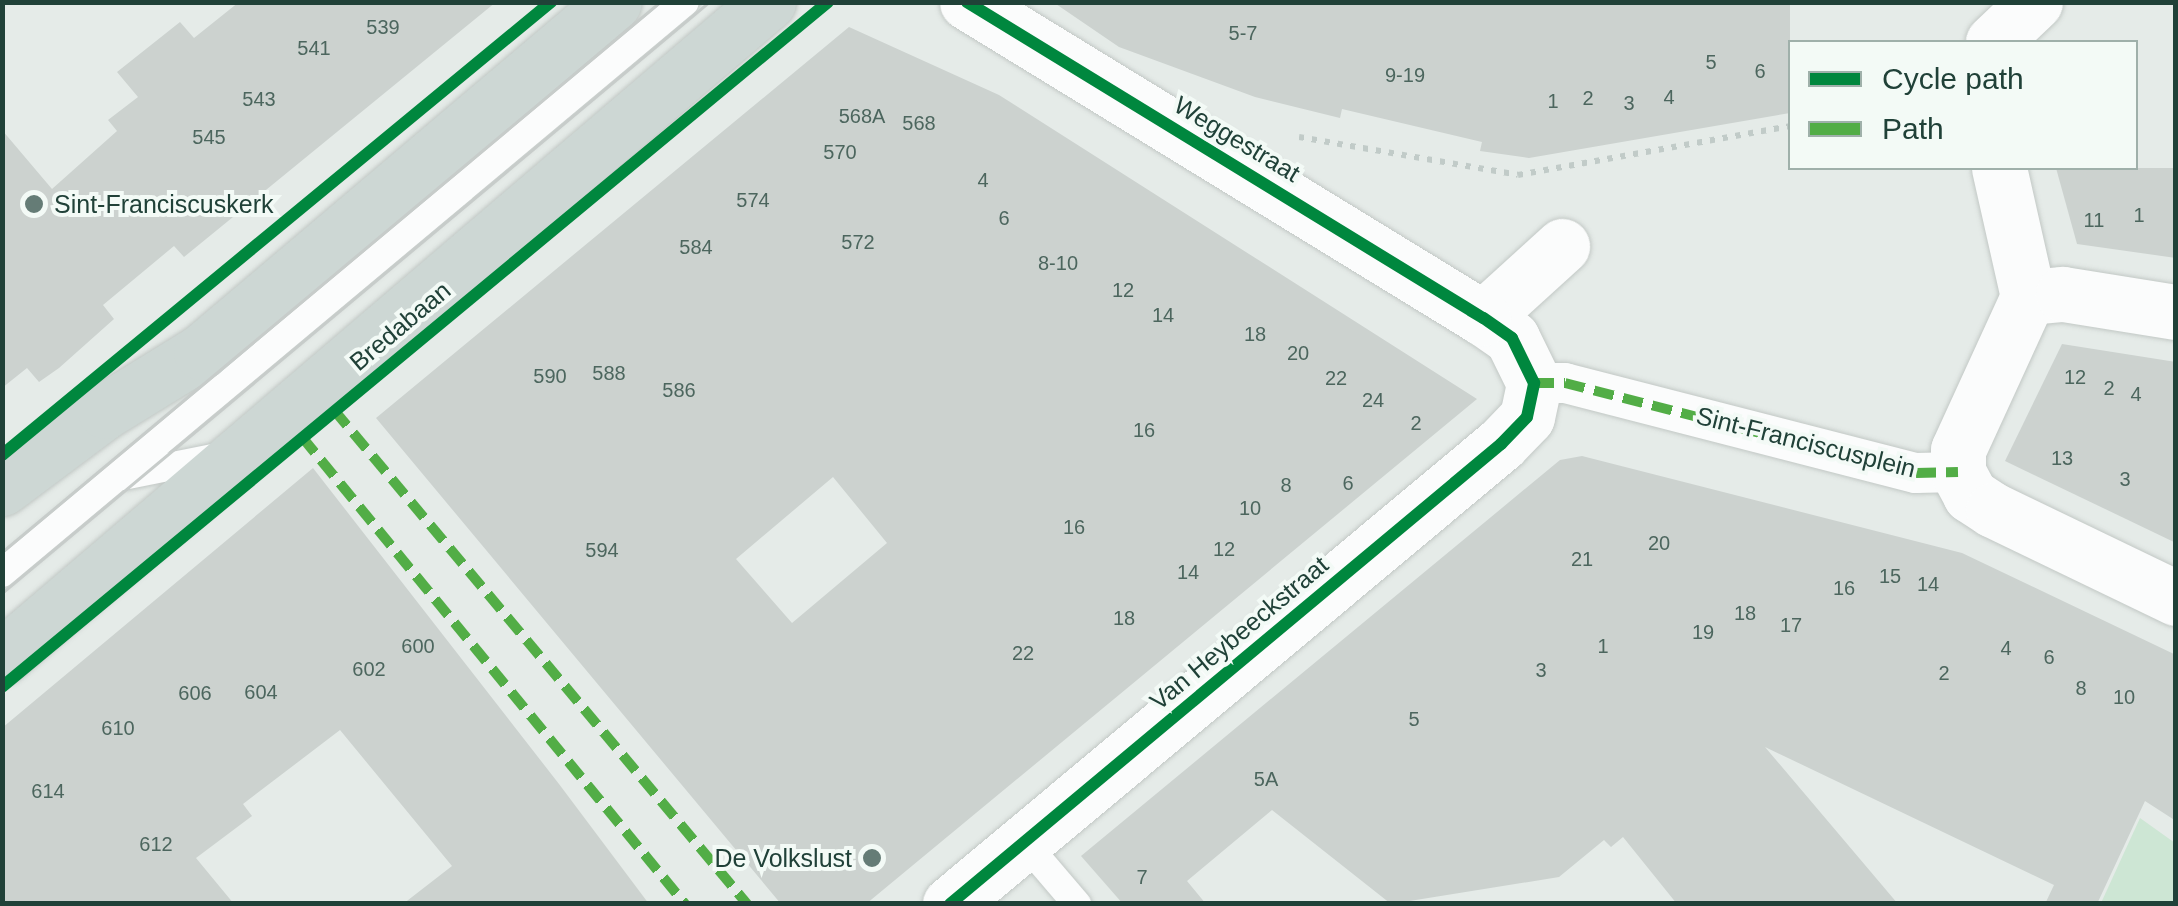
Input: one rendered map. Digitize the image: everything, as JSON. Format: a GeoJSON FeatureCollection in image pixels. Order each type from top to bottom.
{"type":"FeatureCollection","features":[{"type":"Feature","properties":{"kind":"main road"},"geometry":{"type":"LineString","coordinates":[[2,488],[105,411],[202,352],[614,2]]}},
{"type":"Feature","properties":{"kind":"main road","name":"Bredabaan"},"geometry":{"type":"LineString","coordinates":[[2,657],[768,2]]}},
{"type":"Feature","properties":{"kind":"street","name":"Weggestraat"},"geometry":{"type":"LineString","coordinates":[[967,2],[1483,318]]}},
{"type":"Feature","properties":{"kind":"street"},"geometry":{"type":"LineString","coordinates":[[1996,40],[2035,2]]}},
{"type":"Feature","properties":{"kind":"street"},"geometry":{"type":"LineString","coordinates":[[1999,171],[2028,297],[1958,450],[1958,472],[1970,495],[1992,510],[2176,598]]}},
{"type":"Feature","properties":{"kind":"street"},"geometry":{"type":"LineString","coordinates":[[1534,383],[1512,338],[1483,318],[1562,246]]}},
{"type":"Feature","properties":{"kind":"street"},"geometry":{"type":"LineString","coordinates":[[2028,297],[2063,294],[2176,312]]}},
{"type":"Feature","properties":{"kind":"street","name":"Sint-Franciscusplein"},"geometry":{"type":"LineString","coordinates":[[1534,383],[1565,382],[1916,473],[1958,472]]}},
{"type":"Feature","properties":{"kind":"street","name":"Van Heybeeckstraat"},"geometry":{"type":"LineString","coordinates":[[950,904],[1501,444],[1527,417],[1534,383]]}},
{"type":"Feature","properties":{"kind":"lane"},"geometry":{"type":"LineString","coordinates":[[2,573],[685,2]]}},
{"type":"Feature","properties":{"kind":"lane"},"geometry":{"type":"LineString","coordinates":[[116,477],[237,453]]}},
{"type":"Feature","properties":{"kind":"lane"},"geometry":{"type":"LineString","coordinates":[[1024,842],[1077,904]]}},
{"type":"Feature","properties":{"kind":"path"},"geometry":{"type":"LineString","coordinates":[[1284,134],[1518,175],[1788,126]]}},
{"type":"Feature","properties":{"kind":"green space"},"geometry":{"type":"Polygon","coordinates":[[[2140,818],[2175,843],[2175,903],[2101,903],[2140,818]]]}},
{"type":"Feature","properties":{"kind":"building"},"geometry":{"type":"Polygon","coordinates":[[[239,2],[496,2],[184,257],[174,246],[103,305],[114,319],[59,368],[39,382],[27,368],[2,388],[2,130],[52,189],[117,131],[108,120],[138,97],[117,72],[180,22],[194,38],[239,2]]]}},
{"type":"Feature","properties":{"kind":"building"},"geometry":{"type":"Polygon","coordinates":[[[1053,2],[1790,2],[1788,113],[1529,158],[1480,151],[1482,142],[1342,109],[1340,118],[1255,97],[1119,47],[1053,2]]]}},
{"type":"Feature","properties":{"kind":"building"},"geometry":{"type":"Polygon","coordinates":[[[849,27],[999,95],[1477,399],[866,904],[781,904],[376,418],[849,27]],[[833,477],[736,559],[792,623],[887,543],[833,477]]]}},
{"type":"Feature","properties":{"kind":"building"},"geometry":{"type":"Polygon","coordinates":[[[2176,168],[2176,258],[2077,244],[2057,170],[2176,168]]]}},
{"type":"Feature","properties":{"kind":"building"},"geometry":{"type":"Polygon","coordinates":[[[2062,344],[2176,362],[2176,543],[2005,461],[2062,344]]]}},
{"type":"Feature","properties":{"kind":"building"},"geometry":{"type":"Polygon","coordinates":[[[1582,456],[1962,553],[2176,655],[2176,821],[2145,801],[2097,904],[2045,904],[2054,885],[1765,747],[1898,904],[1677,904],[1623,837],[1611,847],[1604,840],[1559,877],[1391,904],[1272,810],[1187,881],[1206,904],[1123,904],[1081,856],[1560,460],[1582,456]]]}},
{"type":"Feature","properties":{"kind":"building"},"geometry":{"type":"Polygon","coordinates":[[[313,468],[649,904],[403,904],[452,866],[340,730],[243,804],[252,816],[196,858],[234,904],[2,904],[2,728],[313,468]]]}},
{"type":"Feature","properties":{"kind":"tram line"},"geometry":{"type":"LineString","coordinates":[[2,552],[660,2]]}},
{"type":"Feature","properties":{"kind":"tram line"},"geometry":{"type":"LineString","coordinates":[[2,593],[709,2]]}},
{"type":"Feature","properties":{"kind":"marked path"},"geometry":{"type":"LineString","coordinates":[[1534,383],[1565,383],[1916,473],[1958,472]]}},
{"type":"Feature","properties":{"kind":"marked path"},"geometry":{"type":"LineString","coordinates":[[334,410],[747,904]]}},
{"type":"Feature","properties":{"kind":"marked path"},"geometry":{"type":"LineString","coordinates":[[302,437],[685,904]]}},
{"type":"Feature","properties":{"kind":"cycle path"},"geometry":{"type":"LineString","coordinates":[[2,455],[551,2]]}},
{"type":"Feature","properties":{"kind":"cycle path"},"geometry":{"type":"LineString","coordinates":[[2,687],[828,2]]}},
{"type":"Feature","properties":{"kind":"cycle path"},"geometry":{"type":"LineString","coordinates":[[950,904],[1501,444],[1527,417],[1534,383],[1512,338],[1483,318],[967,2]]}},
{"type":"Feature","properties":{"kind":"place","name":"Sint-Franciscuskerk"},"geometry":{"type":"Point","coordinates":[34,204]}},
{"type":"Feature","properties":{"kind":"place","name":"De Volkslust"},"geometry":{"type":"Point","coordinates":[872,858]}}]}
